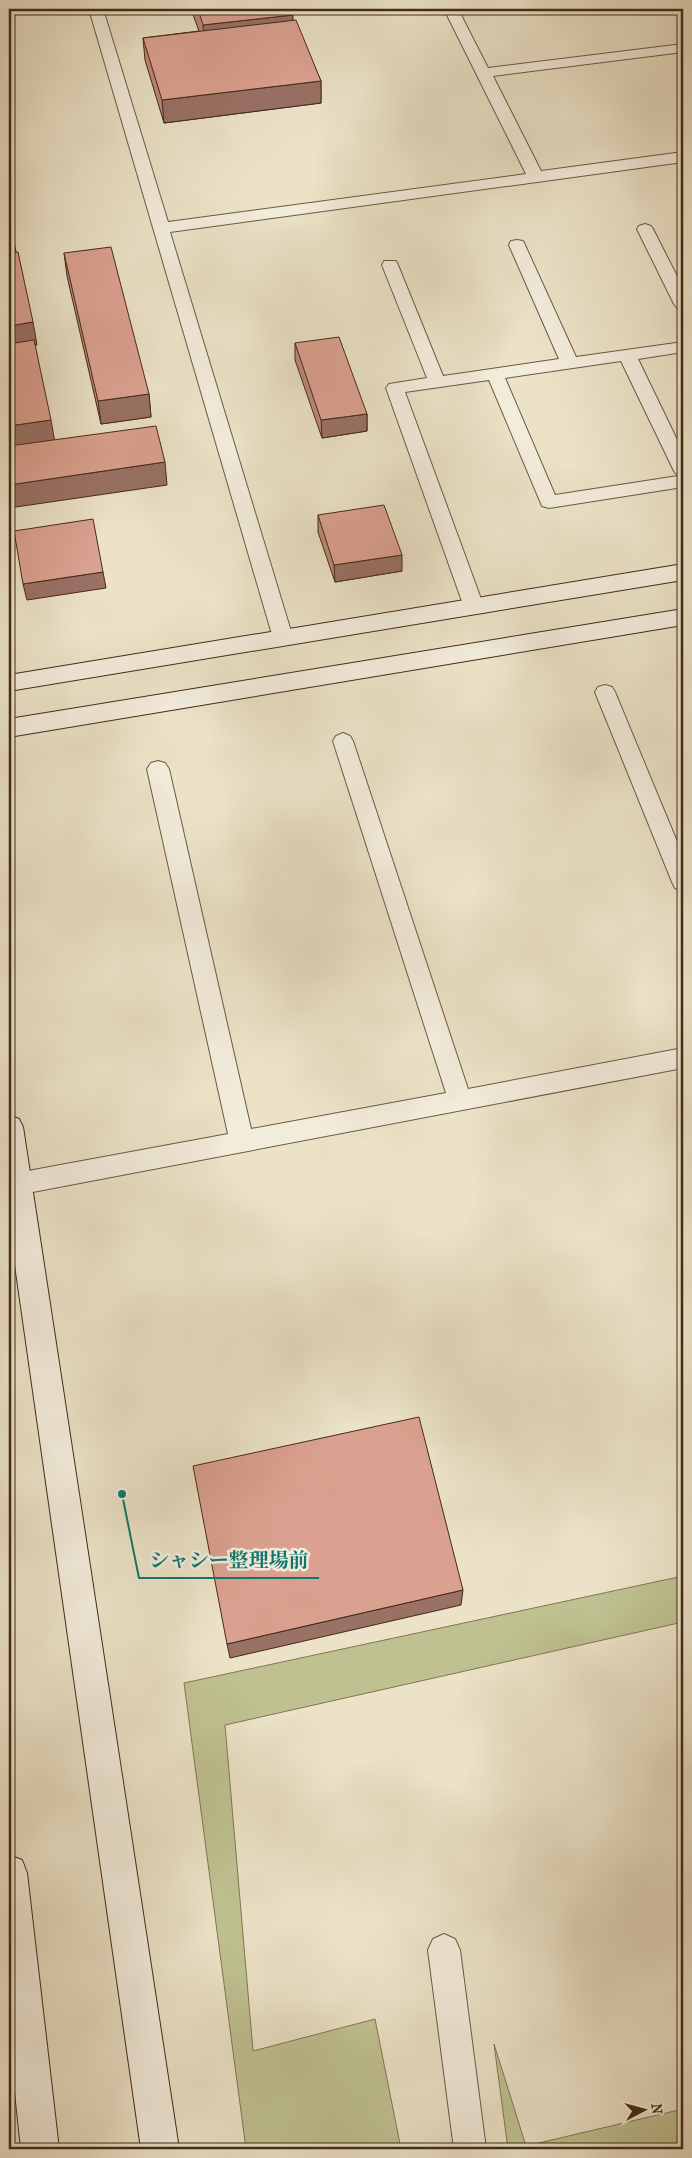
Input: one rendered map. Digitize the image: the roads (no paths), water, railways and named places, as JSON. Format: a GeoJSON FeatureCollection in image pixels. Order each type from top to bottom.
{"type":"FeatureCollection","features":[{"type":"Feature","properties":{"kind":"street"},"geometry":{"type":"LineString","coordinates":[[9,684],[683,572]]}},
{"type":"Feature","properties":{"kind":"street"},"geometry":{"type":"LineString","coordinates":[[9,728],[683,617]]}},
{"type":"Feature","properties":{"kind":"street"},"geometry":{"type":"LineString","coordinates":[[9,1127],[17,1184],[18,1259],[160,2149]]}},
{"type":"Feature","properties":{"kind":"street"},"geometry":{"type":"LineString","coordinates":[[9,1873],[40,2149]]}},
{"type":"Feature","properties":{"kind":"lane"},"geometry":{"type":"LineString","coordinates":[[96,9],[283,638]]}},
{"type":"Feature","properties":{"kind":"lane"},"geometry":{"type":"LineString","coordinates":[[450,9],[536,177]]}},
{"type":"Feature","properties":{"kind":"lane"},"geometry":{"type":"LineString","coordinates":[[484,73],[683,48]]}},
{"type":"Feature","properties":{"kind":"lane"},"geometry":{"type":"LineString","coordinates":[[161,228],[683,157]]}},
{"type":"Feature","properties":{"kind":"lane"},"geometry":{"type":"LineString","coordinates":[[645,229],[683,304]]}},
{"type":"Feature","properties":{"kind":"lane"},"geometry":{"type":"LineString","coordinates":[[517,245],[570,363]]}},
{"type":"Feature","properties":{"kind":"lane"},"geometry":{"type":"LineString","coordinates":[[390,265],[437,382]]}},
{"type":"Feature","properties":{"kind":"lane"},"geometry":{"type":"LineString","coordinates":[[474,607],[395,388],[683,347]]}},
{"type":"Feature","properties":{"kind":"lane"},"geometry":{"type":"LineString","coordinates":[[627,355],[683,471]]}},
{"type":"Feature","properties":{"kind":"lane"},"geometry":{"type":"LineString","coordinates":[[495,374],[549,502],[683,481]]}},
{"type":"Feature","properties":{"kind":"lane"},"geometry":{"type":"LineString","coordinates":[[605,692],[683,882]]}},
{"type":"Feature","properties":{"kind":"lane"},"geometry":{"type":"LineString","coordinates":[[343,741],[460,1100]]}},
{"type":"Feature","properties":{"kind":"lane"},"geometry":{"type":"LineString","coordinates":[[158,769],[242,1141]]}},
{"type":"Feature","properties":{"kind":"lane"},"geometry":{"type":"LineString","coordinates":[[17,1184],[683,1058]]}},
{"type":"Feature","properties":{"kind":"lane"},"geometry":{"type":"LineString","coordinates":[[444,1950],[470,2149]]}},
{"type":"Feature","properties":{"kind":"place","name":"シャシー整理場前"},"geometry":{"type":"Point","coordinates":[122,1494]}}]}
